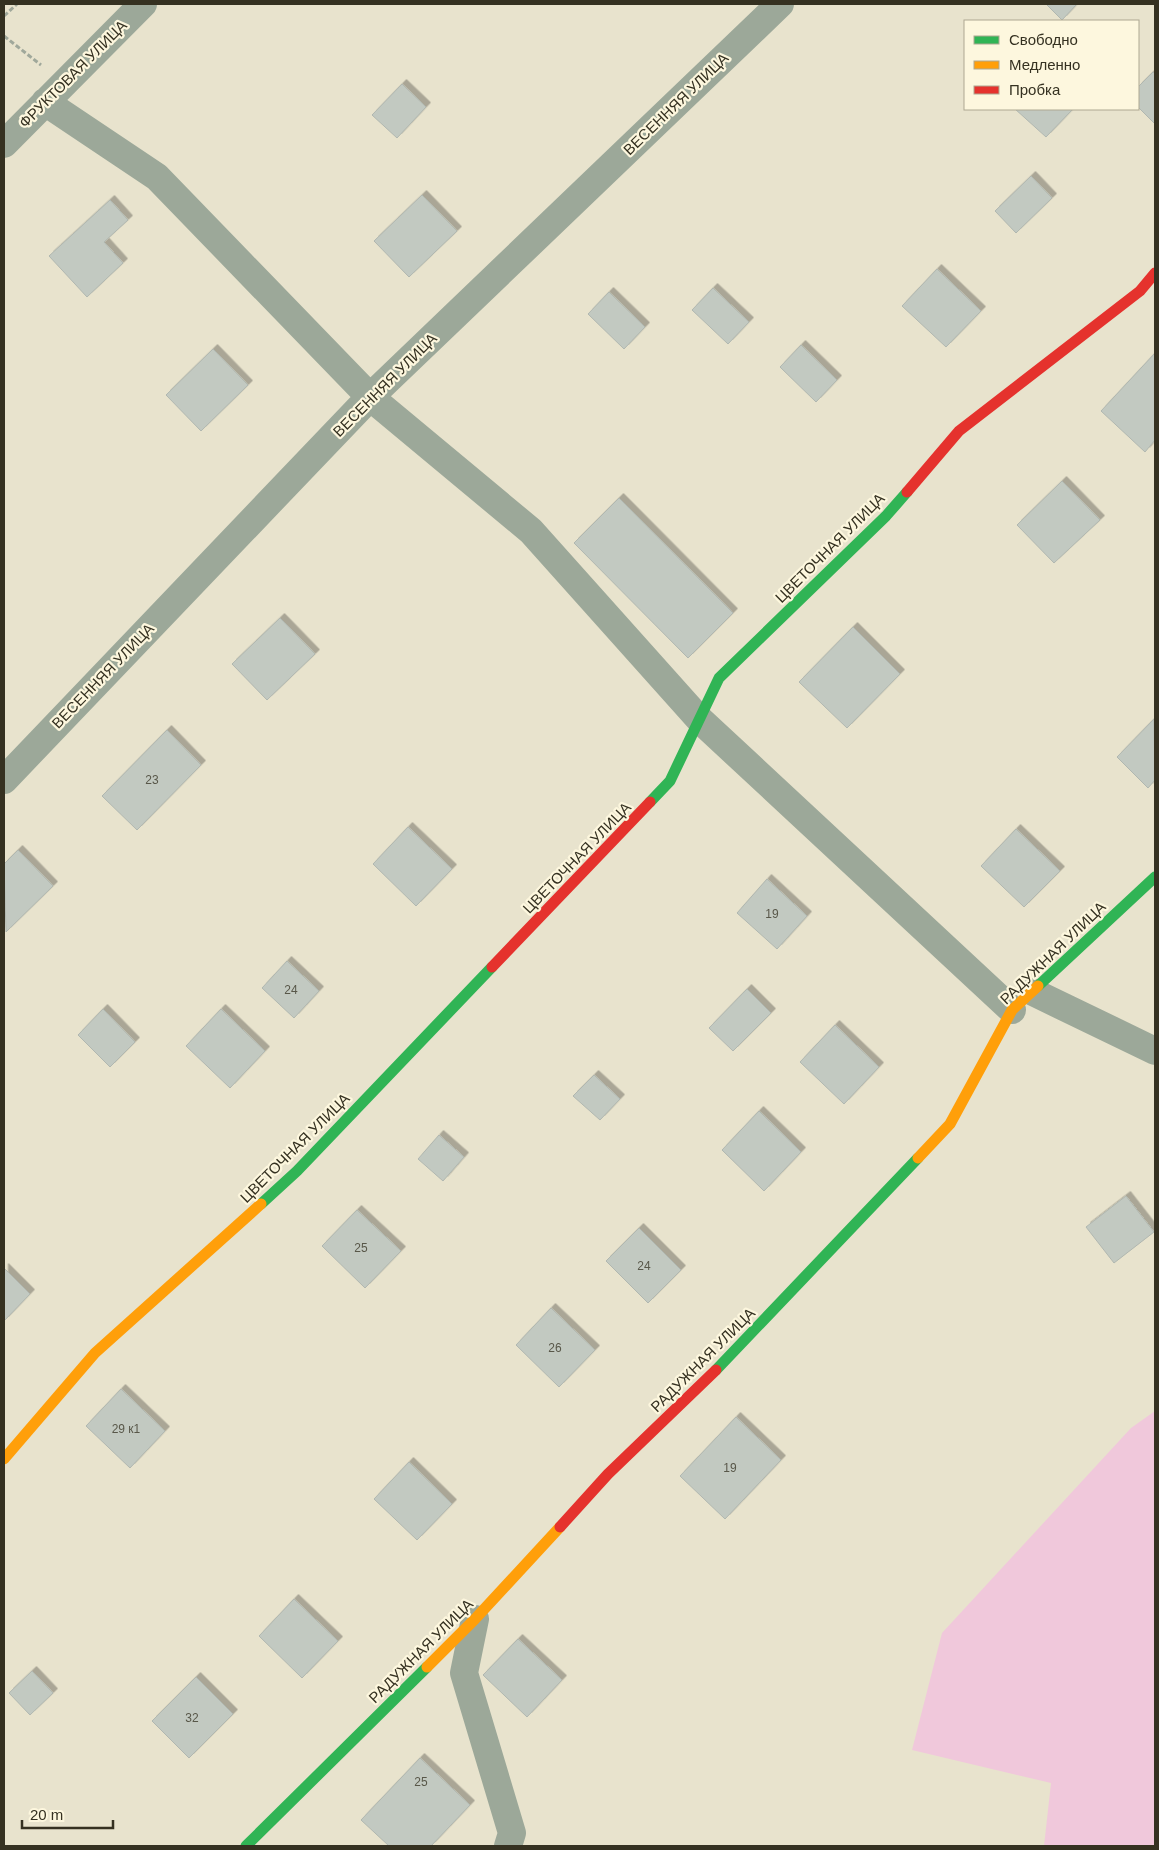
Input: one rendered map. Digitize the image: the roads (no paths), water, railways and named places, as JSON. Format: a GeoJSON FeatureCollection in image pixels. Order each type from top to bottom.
{"type":"FeatureCollection","features":[{"type":"Feature","properties":{"kind":"street","name":"ФРУКТОВАЯ УЛИЦА"},"geometry":{"type":"LineString","coordinates":[[4,144],[143,4]]}},
{"type":"Feature","properties":{"kind":"street","name":"ВЕСЕННЯЯ УЛИЦА"},"geometry":{"type":"LineString","coordinates":[[4,780],[370,397],[780,4]]}},
{"type":"Feature","properties":{"kind":"street"},"geometry":{"type":"LineString","coordinates":[[45,102],[157,177],[370,397],[531,531],[700,720],[1012,1010]]}},
{"type":"Feature","properties":{"kind":"street","name":"ЦВЕТОЧНАЯ УЛИЦА"},"geometry":{"type":"LineString","coordinates":[[4,1458],[95,1353],[297,1171],[670,782],[719,678],[886,516],[959,431],[1140,291],[1155,273]]}},
{"type":"Feature","properties":{"kind":"street","name":"РАДУЖНАЯ УЛИЦА"},"geometry":{"type":"LineString","coordinates":[[246,1846],[475,1619],[608,1474],[740,1347],[950,1124],[1012,1010],[1155,877]]}},
{"type":"Feature","properties":{"kind":"street"},"geometry":{"type":"LineString","coordinates":[[1033,992],[1155,1051]]}},
{"type":"Feature","properties":{"kind":"street"},"geometry":{"type":"LineString","coordinates":[[475,1619],[464,1673],[512,1833],[508,1846]]}}]}
